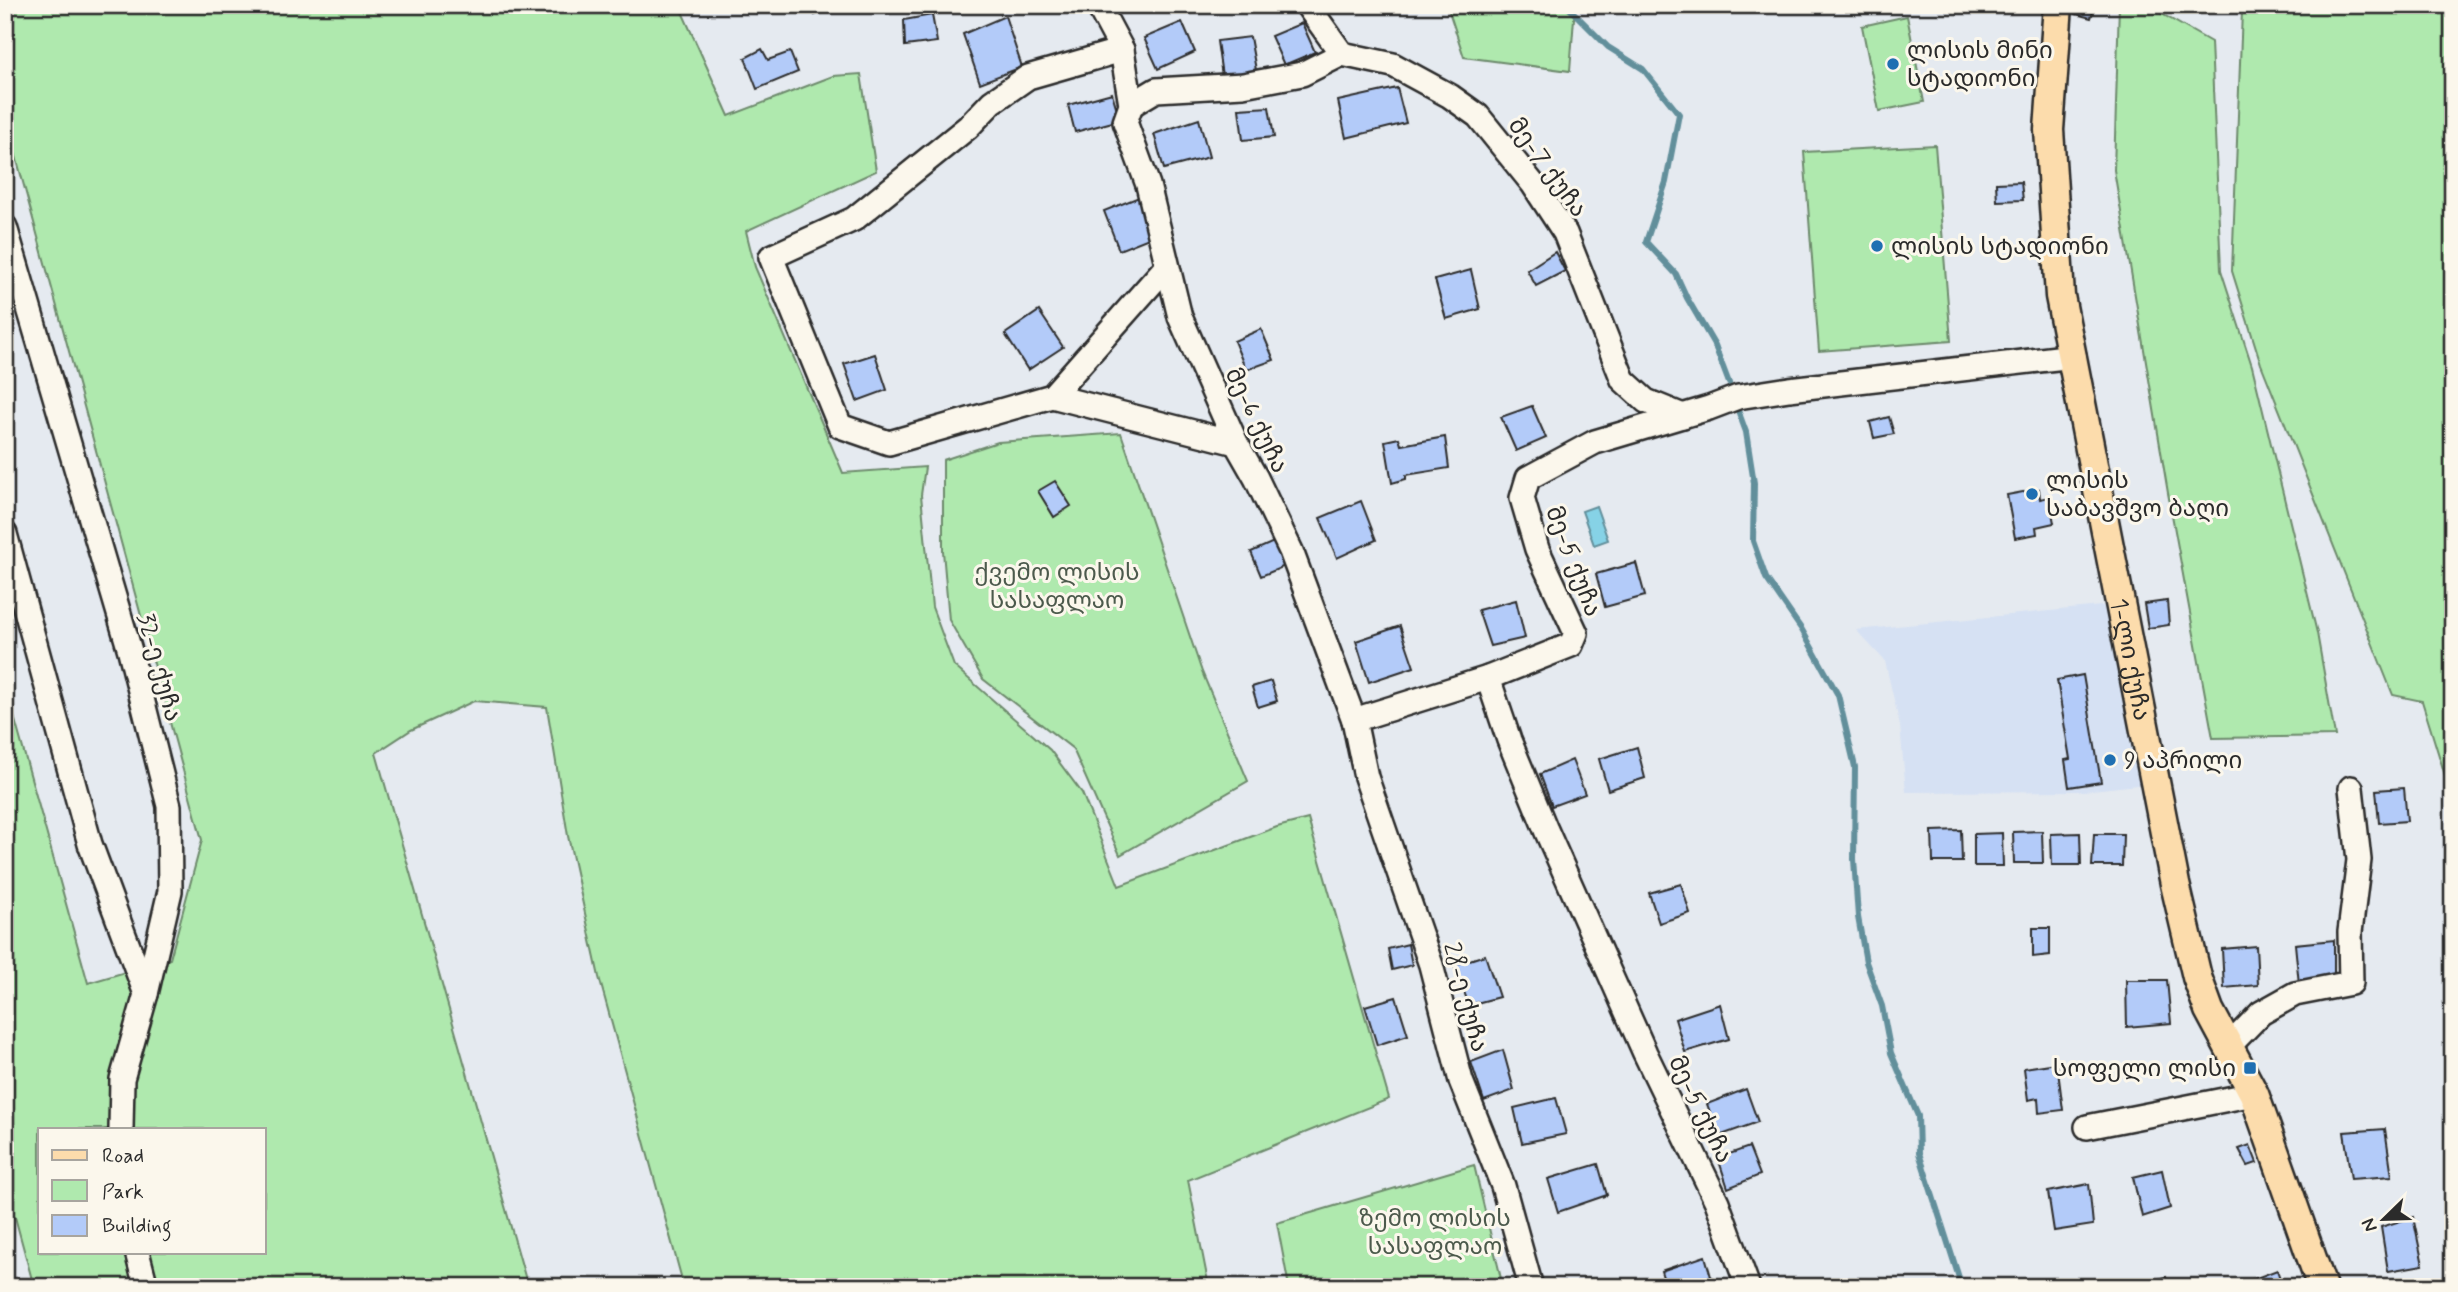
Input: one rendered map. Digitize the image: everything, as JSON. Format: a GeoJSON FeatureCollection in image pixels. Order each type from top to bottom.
{"type":"FeatureCollection","features":[{"type":"Feature","properties":{"kind":"main road","name":"1-ლი ქუჩა"},"geometry":{"type":"LineString","coordinates":[[2058,5],[2049,131],[2060,296],[2074,356],[2175,884],[2197,977],[2209,1010],[2254,1094],[2322,1287]]}},
{"type":"Feature","properties":{"kind":"street","name":"მე-6 ქუჩა"},"geometry":{"type":"LineString","coordinates":[[1098,5],[1122,50],[1131,105],[1125,122],[1148,185],[1180,317],[1236,443],[1291,551],[1354,720]]}},
{"type":"Feature","properties":{"kind":"street"},"geometry":{"type":"LineString","coordinates":[[1131,105],[1156,90],[1243,85],[1302,74],[1342,54],[1307,5]]}},
{"type":"Feature","properties":{"kind":"street"},"geometry":{"type":"LineString","coordinates":[[1122,50],[1028,77],[992,102],[968,127],[854,219],[771,257],[840,426],[889,443],[1052,396],[1236,443]]}},
{"type":"Feature","properties":{"kind":"street","name":"მე-7 ქუჩა"},"geometry":{"type":"LineString","coordinates":[[1342,54],[1393,65],[1450,96],[1478,116],[1533,184],[1565,233],[1623,380],[1646,401],[1683,416]]}},
{"type":"Feature","properties":{"kind":"street","name":"32-ე ქუჩა"},"geometry":{"type":"LineString","coordinates":[[5,227],[130,651],[169,806],[170,891],[146,994],[122,1079],[121,1128]]}},
{"type":"Feature","properties":{"kind":"street"},"geometry":{"type":"LineString","coordinates":[[1052,396],[1166,267]]}},
{"type":"Feature","properties":{"kind":"street","name":"მე-5 ქუჩა"},"geometry":{"type":"LineString","coordinates":[[1748,1287],[1717,1202],[1645,1053],[1546,830],[1509,740],[1488,678],[1571,645],[1576,633],[1537,549],[1522,498],[1528,478],[1595,442],[1738,397],[1789,388],[2074,356]]}},
{"type":"Feature","properties":{"kind":"street"},"geometry":{"type":"LineString","coordinates":[[5,534],[90,844],[146,994]]}},
{"type":"Feature","properties":{"kind":"street"},"geometry":{"type":"LineString","coordinates":[[1354,720],[1488,678]]}},
{"type":"Feature","properties":{"kind":"street","name":"28-ე ქუჩა"},"geometry":{"type":"LineString","coordinates":[[1354,720],[1366,777],[1431,965],[1461,1082],[1499,1173],[1531,1287]]}},
{"type":"Feature","properties":{"kind":"street"},"geometry":{"type":"LineString","coordinates":[[2229,1046],[2261,1013],[2295,994],[2351,983],[2350,932],[2359,860],[2351,788]]}},
{"type":"Feature","properties":{"kind":"street"},"geometry":{"type":"LineString","coordinates":[[2087,1127],[2254,1094]]}},
{"type":"Feature","properties":{"kind":"street"},"geometry":{"type":"LineString","coordinates":[[138,1254],[146,1287]]}},
{"type":"Feature","properties":{"kind":"shaded area"},"geometry":{"type":"Polygon","coordinates":[[[2111,605],[2146,784],[2083,791],[1906,792],[1900,726],[1885,661],[1856,630],[2111,605]]]}},
{"type":"Feature","properties":{"kind":"green space"},"geometry":{"type":"Polygon","coordinates":[[[5,5],[679,5],[729,116],[833,76],[861,74],[876,171],[746,231],[755,267],[843,473],[925,467],[921,495],[932,607],[954,666],[1050,750],[1082,793],[1119,886],[1277,827],[1308,819],[1389,1099],[1188,1180],[1209,1287],[684,1287],[599,977],[568,836],[547,707],[474,701],[411,730],[376,753],[528,1287],[34,1287],[15,1217],[5,1219],[5,684],[88,983],[170,959],[202,840],[5,116],[5,5]]]}},
{"type":"Feature","properties":{"kind":"green space"},"geometry":{"type":"Polygon","coordinates":[[[1447,5],[1575,5],[1570,71],[1464,57],[1447,5]]]}},
{"type":"Feature","properties":{"kind":"green space"},"geometry":{"type":"Polygon","coordinates":[[[2119,5],[2146,5],[2211,42],[2221,270],[2252,366],[2317,633],[2335,736],[2213,738],[2168,493],[2114,170],[2119,5]]]}},
{"type":"Feature","properties":{"kind":"green space"},"geometry":{"type":"Polygon","coordinates":[[[2231,5],[2453,5],[2453,801],[2422,701],[2393,695],[2261,364],[2232,271],[2242,11],[2231,5]]]}},
{"type":"Feature","properties":{"kind":"green space","name":"ლისის მინი სტადიონი"},"geometry":{"type":"Polygon","coordinates":[[[1907,16],[1924,102],[1879,111],[1862,26],[1907,16]]]}},
{"type":"Feature","properties":{"kind":"green space","name":"ლისის სტადიონი"},"geometry":{"type":"Polygon","coordinates":[[[1935,145],[1951,341],[1819,351],[1804,152],[1935,145]]]}},
{"type":"Feature","properties":{"kind":"green space","name":"ქვემო ლისის სასაფლაო"},"geometry":{"type":"Polygon","coordinates":[[[1121,433],[1202,672],[1248,781],[1120,855],[1073,749],[983,679],[949,620],[943,551],[943,460],[998,442],[1121,433]]]}},
{"type":"Feature","properties":{"kind":"green space","name":"ზემო ლისის სასაფლაო"},"geometry":{"type":"Polygon","coordinates":[[[1474,1165],[1503,1287],[1289,1287],[1277,1223],[1474,1165]]]}},
{"type":"Feature","properties":{"kind":"water"},"geometry":{"type":"Polygon","coordinates":[[[1596,506],[1608,540],[1594,545],[1582,511],[1596,506]]]}},
{"type":"Feature","properties":{"kind":"building"},"geometry":{"type":"Polygon","coordinates":[[[811,5],[836,5],[815,15],[811,5]]]}},
{"type":"Feature","properties":{"kind":"building"},"geometry":{"type":"Polygon","coordinates":[[[2078,5],[2095,5],[2091,18],[2076,14],[2078,5]]]}},
{"type":"Feature","properties":{"kind":"building"},"geometry":{"type":"Polygon","coordinates":[[[932,15],[937,42],[905,46],[904,20],[932,15]]]}},
{"type":"Feature","properties":{"kind":"building"},"geometry":{"type":"Polygon","coordinates":[[[1005,16],[1022,67],[980,83],[963,34],[1005,16]]]}},
{"type":"Feature","properties":{"kind":"building"},"geometry":{"type":"Polygon","coordinates":[[[1182,22],[1195,52],[1158,69],[1144,38],[1182,22]]]}},
{"type":"Feature","properties":{"kind":"building"},"geometry":{"type":"Polygon","coordinates":[[[1302,23],[1315,52],[1284,65],[1271,36],[1302,23]]]}},
{"type":"Feature","properties":{"kind":"building"},"geometry":{"type":"Polygon","coordinates":[[[1250,37],[1256,70],[1222,76],[1217,41],[1250,37]]]}},
{"type":"Feature","properties":{"kind":"building"},"geometry":{"type":"Polygon","coordinates":[[[762,49],[768,60],[790,52],[798,72],[757,89],[745,58],[762,49]]]}},
{"type":"Feature","properties":{"kind":"building"},"geometry":{"type":"Polygon","coordinates":[[[1397,88],[1406,123],[1346,138],[1338,101],[1397,88]]]}},
{"type":"Feature","properties":{"kind":"building"},"geometry":{"type":"Polygon","coordinates":[[[1112,93],[1120,120],[1075,132],[1068,105],[1112,93]]]}},
{"type":"Feature","properties":{"kind":"building"},"geometry":{"type":"Polygon","coordinates":[[[1269,107],[1274,137],[1243,140],[1239,109],[1269,107]]]}},
{"type":"Feature","properties":{"kind":"building"},"geometry":{"type":"Polygon","coordinates":[[[1199,119],[1209,157],[1164,169],[1154,134],[1199,119]]]}},
{"type":"Feature","properties":{"kind":"building"},"geometry":{"type":"Polygon","coordinates":[[[2021,182],[2023,200],[1997,201],[1996,183],[2021,182]]]}},
{"type":"Feature","properties":{"kind":"building"},"geometry":{"type":"Polygon","coordinates":[[[1139,197],[1154,236],[1119,250],[1104,211],[1139,197]]]}},
{"type":"Feature","properties":{"kind":"building"},"geometry":{"type":"Polygon","coordinates":[[[1555,252],[1565,271],[1536,286],[1527,270],[1555,252]]]}},
{"type":"Feature","properties":{"kind":"building"},"geometry":{"type":"Polygon","coordinates":[[[1471,270],[1480,309],[1446,319],[1435,280],[1471,270]]]}},
{"type":"Feature","properties":{"kind":"building"},"geometry":{"type":"Polygon","coordinates":[[[1039,311],[1063,347],[1028,370],[1005,334],[1039,311]]]}},
{"type":"Feature","properties":{"kind":"building"},"geometry":{"type":"Polygon","coordinates":[[[1261,329],[1274,360],[1246,370],[1234,341],[1261,329]]]}},
{"type":"Feature","properties":{"kind":"building"},"geometry":{"type":"Polygon","coordinates":[[[875,354],[887,390],[857,401],[844,364],[875,354]]]}},
{"type":"Feature","properties":{"kind":"building"},"geometry":{"type":"Polygon","coordinates":[[[1532,406],[1546,438],[1516,451],[1501,417],[1532,406]]]}},
{"type":"Feature","properties":{"kind":"building"},"geometry":{"type":"Polygon","coordinates":[[[1889,417],[1894,434],[1874,438],[1870,422],[1889,417]]]}},
{"type":"Feature","properties":{"kind":"building"},"geometry":{"type":"Polygon","coordinates":[[[1445,437],[1449,468],[1406,475],[1406,479],[1392,483],[1385,441],[1399,438],[1401,445],[1445,437]]]}},
{"type":"Feature","properties":{"kind":"building"},"geometry":{"type":"Polygon","coordinates":[[[1055,481],[1071,506],[1054,517],[1038,491],[1055,481]]]}},
{"type":"Feature","properties":{"kind":"building"},"geometry":{"type":"Polygon","coordinates":[[[2039,489],[2040,499],[2049,497],[2054,523],[2036,527],[2037,534],[2015,538],[2007,495],[2039,489]]]}},
{"type":"Feature","properties":{"kind":"building"},"geometry":{"type":"Polygon","coordinates":[[[1361,501],[1376,540],[1337,558],[1320,518],[1361,501]]]}},
{"type":"Feature","properties":{"kind":"building"},"geometry":{"type":"Polygon","coordinates":[[[1276,541],[1285,566],[1261,576],[1251,552],[1276,541]]]}},
{"type":"Feature","properties":{"kind":"building"},"geometry":{"type":"Polygon","coordinates":[[[1636,563],[1645,596],[1605,607],[1596,574],[1636,563]]]}},
{"type":"Feature","properties":{"kind":"building"},"geometry":{"type":"Polygon","coordinates":[[[1516,600],[1525,638],[1490,646],[1478,610],[1516,600]]]}},
{"type":"Feature","properties":{"kind":"building"},"geometry":{"type":"Polygon","coordinates":[[[2167,601],[2169,625],[2148,628],[2144,604],[2167,601]]]}},
{"type":"Feature","properties":{"kind":"building"},"geometry":{"type":"Polygon","coordinates":[[[1400,626],[1414,667],[1369,682],[1356,641],[1400,626]]]}},
{"type":"Feature","properties":{"kind":"building"},"geometry":{"type":"Polygon","coordinates":[[[2083,675],[2101,782],[2069,787],[2065,760],[2070,759],[2057,680],[2083,675]]]}},
{"type":"Feature","properties":{"kind":"building"},"geometry":{"type":"Polygon","coordinates":[[[1271,681],[1277,701],[1258,707],[1252,687],[1271,681]]]}},
{"type":"Feature","properties":{"kind":"building"},"geometry":{"type":"Polygon","coordinates":[[[1637,747],[1645,778],[1608,790],[1599,759],[1637,747]]]}},
{"type":"Feature","properties":{"kind":"building"},"geometry":{"type":"Polygon","coordinates":[[[1572,760],[1585,794],[1552,806],[1540,774],[1572,760]]]}},
{"type":"Feature","properties":{"kind":"building"},"geometry":{"type":"Polygon","coordinates":[[[2404,788],[2407,821],[2379,823],[2376,790],[2404,788]]]}},
{"type":"Feature","properties":{"kind":"building"},"geometry":{"type":"Polygon","coordinates":[[[1961,830],[1962,862],[1933,862],[1932,831],[1961,830]]]}},
{"type":"Feature","properties":{"kind":"building"},"geometry":{"type":"Polygon","coordinates":[[[2042,831],[2043,863],[2014,863],[2013,832],[2042,831]]]}},
{"type":"Feature","properties":{"kind":"building"},"geometry":{"type":"Polygon","coordinates":[[[2002,833],[2003,866],[1974,866],[1974,834],[2002,833]]]}},
{"type":"Feature","properties":{"kind":"building"},"geometry":{"type":"Polygon","coordinates":[[[2080,833],[2081,865],[2052,865],[2051,834],[2080,833]]]}},
{"type":"Feature","properties":{"kind":"building"},"geometry":{"type":"Polygon","coordinates":[[[2094,834],[2123,834],[2122,866],[2092,866],[2094,834]]]}},
{"type":"Feature","properties":{"kind":"building"},"geometry":{"type":"Polygon","coordinates":[[[1681,884],[1690,913],[1659,923],[1649,893],[1681,884]]]}},
{"type":"Feature","properties":{"kind":"building"},"geometry":{"type":"Polygon","coordinates":[[[2033,928],[2050,928],[2050,955],[2033,957],[2033,928]]]}},
{"type":"Feature","properties":{"kind":"building"},"geometry":{"type":"Polygon","coordinates":[[[2334,940],[2334,979],[2299,984],[2295,944],[2334,940]]]}},
{"type":"Feature","properties":{"kind":"building"},"geometry":{"type":"Polygon","coordinates":[[[1408,944],[1412,965],[1392,970],[1388,949],[1408,944]]]}},
{"type":"Feature","properties":{"kind":"building"},"geometry":{"type":"Polygon","coordinates":[[[2256,946],[2258,985],[2224,988],[2222,949],[2256,946]]]}},
{"type":"Feature","properties":{"kind":"building"},"geometry":{"type":"Polygon","coordinates":[[[1485,955],[1499,997],[1469,1005],[1454,965],[1485,955]]]}},
{"type":"Feature","properties":{"kind":"building"},"geometry":{"type":"Polygon","coordinates":[[[2126,980],[2167,980],[2171,1023],[2127,1027],[2126,980]]]}},
{"type":"Feature","properties":{"kind":"building"},"geometry":{"type":"Polygon","coordinates":[[[1396,997],[1408,1035],[1377,1045],[1365,1006],[1396,997]]]}},
{"type":"Feature","properties":{"kind":"building"},"geometry":{"type":"Polygon","coordinates":[[[1720,1004],[1729,1039],[1685,1052],[1675,1019],[1720,1004]]]}},
{"type":"Feature","properties":{"kind":"building"},"geometry":{"type":"Polygon","coordinates":[[[1503,1050],[1514,1090],[1484,1101],[1471,1062],[1503,1050]]]}},
{"type":"Feature","properties":{"kind":"building"},"geometry":{"type":"Polygon","coordinates":[[[2057,1063],[2063,1110],[2039,1113],[2038,1098],[2028,1100],[2024,1068],[2057,1063]]]}},
{"type":"Feature","properties":{"kind":"building"},"geometry":{"type":"Polygon","coordinates":[[[1746,1089],[1758,1122],[1719,1136],[1707,1104],[1746,1089]]]}},
{"type":"Feature","properties":{"kind":"building"},"geometry":{"type":"Polygon","coordinates":[[[1556,1098],[1566,1134],[1522,1143],[1514,1108],[1556,1098]]]}},
{"type":"Feature","properties":{"kind":"building"},"geometry":{"type":"Polygon","coordinates":[[[2385,1129],[2392,1176],[2351,1179],[2344,1132],[2385,1129]]]}},
{"type":"Feature","properties":{"kind":"building"},"geometry":{"type":"Polygon","coordinates":[[[2250,1145],[2257,1163],[2248,1166],[2239,1149],[2250,1145]]]}},
{"type":"Feature","properties":{"kind":"building"},"geometry":{"type":"Polygon","coordinates":[[[1749,1147],[1760,1175],[1728,1188],[1718,1158],[1749,1147]]]}},
{"type":"Feature","properties":{"kind":"building"},"geometry":{"type":"Polygon","coordinates":[[[1598,1164],[1607,1195],[1558,1212],[1548,1179],[1598,1164]]]}},
{"type":"Feature","properties":{"kind":"building"},"geometry":{"type":"Polygon","coordinates":[[[2162,1170],[2170,1208],[2142,1217],[2133,1177],[2162,1170]]]}},
{"type":"Feature","properties":{"kind":"building"},"geometry":{"type":"Polygon","coordinates":[[[2089,1184],[2093,1225],[2054,1231],[2048,1192],[2089,1184]]]}},
{"type":"Feature","properties":{"kind":"building"},"geometry":{"type":"Polygon","coordinates":[[[2413,1217],[2423,1265],[2388,1271],[2381,1227],[2413,1217]]]}},
{"type":"Feature","properties":{"kind":"building"},"geometry":{"type":"Polygon","coordinates":[[[1705,1256],[1714,1287],[1666,1287],[1661,1271],[1705,1256]]]}},
{"type":"Feature","properties":{"kind":"building"},"geometry":{"type":"Polygon","coordinates":[[[2277,1270],[2283,1287],[2233,1287],[2277,1270]]]}},
{"type":"Feature","properties":{"kind":"building"},"geometry":{"type":"Polygon","coordinates":[[[2166,1277],[2170,1287],[2140,1287],[2139,1284],[2166,1277]]]}},
{"type":"Feature","properties":{"kind":"waterway"},"geometry":{"type":"LineString","coordinates":[[1566,5],[1608,47],[1643,69],[1679,114],[1666,182],[1646,242],[1676,274],[1715,346],[1729,383]]}},
{"type":"Feature","properties":{"kind":"waterway"},"geometry":{"type":"LineString","coordinates":[[1739,413],[1746,432],[1754,483],[1753,541],[1766,578],[1802,630],[1838,695],[1855,767],[1854,859],[1858,917],[1866,962],[1882,1006],[1891,1053],[1918,1116],[1919,1153],[1962,1287]]}},
{"type":"Feature","properties":{"kind":"place","name":"ლისის მინი სტადიონი"},"geometry":{"type":"Point","coordinates":[1893,64]}},
{"type":"Feature","properties":{"kind":"place","name":"ლისის სტადიონი"},"geometry":{"type":"Point","coordinates":[1877,246]}},
{"type":"Feature","properties":{"kind":"place","name":"ლისის საბავშვო ბაღი"},"geometry":{"type":"Point","coordinates":[2032,494]}},
{"type":"Feature","properties":{"kind":"place","name":"9 აპრილი"},"geometry":{"type":"Point","coordinates":[2110,760]}},
{"type":"Feature","properties":{"kind":"place","name":"სოფელი ლისი"},"geometry":{"type":"Point","coordinates":[2250,1068]}}]}
